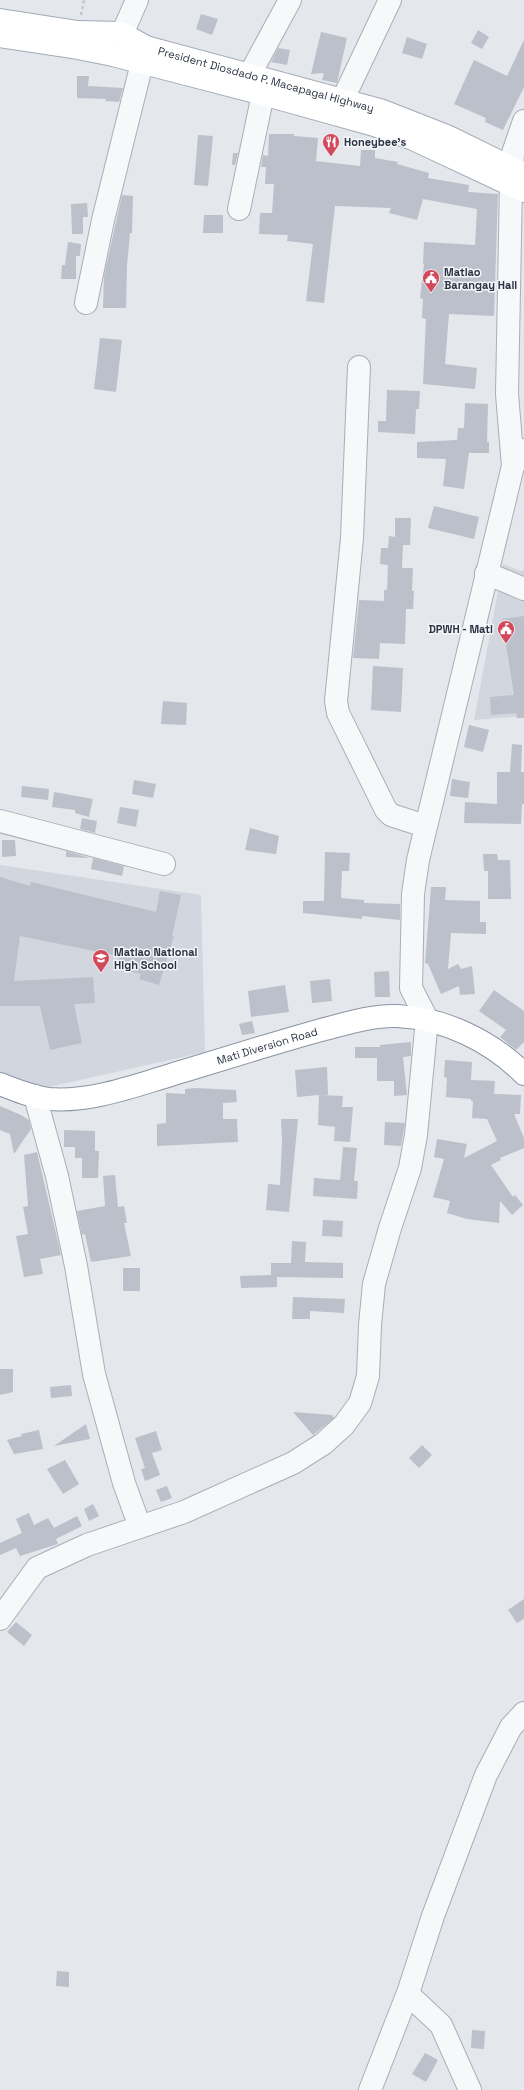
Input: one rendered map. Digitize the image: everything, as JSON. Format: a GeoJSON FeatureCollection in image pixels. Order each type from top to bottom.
{"type":"FeatureCollection","features":[{"type":"Feature","properties":{"kind":"main road","name":"President Diosdado P. Macapagal Highway"},"geometry":{"type":"LineString","coordinates":[[0,20],[78,32],[121,33],[144,55],[263,94],[374,125],[518,179]]}},
{"type":"Feature","properties":{"kind":"main road","name":"President Diosdado P. Macapagal Highway"},"geometry":{"type":"LineString","coordinates":[[0,36],[113,55],[144,55],[250,74],[343,99],[380,110],[443,134],[518,179]]}},
{"type":"Feature","properties":{"kind":"main road","name":"Mati Diversion Road"},"geometry":{"type":"LineString","coordinates":[[0,1084],[35,1096],[75,1099],[103,1094],[303,1035],[367,1019],[396,1016],[427,1019],[451,1028],[471,1037],[522,1066]]}},
{"type":"Feature","properties":{"kind":"street"},"geometry":{"type":"LineString","coordinates":[[113,55],[121,33],[137,0]]}},
{"type":"Feature","properties":{"kind":"street"},"geometry":{"type":"LineString","coordinates":[[250,74],[290,0]]}},
{"type":"Feature","properties":{"kind":"street"},"geometry":{"type":"LineString","coordinates":[[343,99],[390,0]]}},
{"type":"Feature","properties":{"kind":"street"},"geometry":{"type":"LineString","coordinates":[[86,303],[103,220],[144,55]]}},
{"type":"Feature","properties":{"kind":"street"},"geometry":{"type":"LineString","coordinates":[[239,209],[263,94]]}},
{"type":"Feature","properties":{"kind":"street"},"geometry":{"type":"LineString","coordinates":[[396,1016],[411,988],[413,894],[425,826],[486,573],[518,458],[507,394],[518,179],[516,140],[524,121]]}},
{"type":"Feature","properties":{"kind":"street"},"geometry":{"type":"LineString","coordinates":[[359,367],[352,538],[336,701],[338,713],[386,810],[391,815],[425,826]]}},
{"type":"Feature","properties":{"kind":"street"},"geometry":{"type":"LineString","coordinates":[[486,573],[524,589]]}},
{"type":"Feature","properties":{"kind":"street"},"geometry":{"type":"LineString","coordinates":[[0,821],[164,864]]}},
{"type":"Feature","properties":{"kind":"street"},"geometry":{"type":"LineString","coordinates":[[0,1619],[37,1568],[87,1545],[184,1512],[293,1463],[323,1444],[344,1424],[360,1403],[368,1376],[370,1325],[374,1284],[390,1228],[410,1168],[414,1142],[427,1019],[411,988]]}},
{"type":"Feature","properties":{"kind":"street"},"geometry":{"type":"LineString","coordinates":[[35,1096],[58,1176],[76,1266],[94,1374],[124,1483],[140,1527]]}},
{"type":"Feature","properties":{"kind":"street"},"geometry":{"type":"LineString","coordinates":[[370,2090],[408,1994],[433,1916],[486,1775],[511,1727],[524,1713]]}},
{"type":"Feature","properties":{"kind":"street"},"geometry":{"type":"LineString","coordinates":[[408,1994],[441,2025],[470,2090]]}},
{"type":"Feature","properties":{"kind":"shaded area","name":"DPWH - Mati"},"geometry":{"type":"Polygon","coordinates":[[[503,564],[521,571],[524,570],[524,716],[474,720],[503,564]]]}},
{"type":"Feature","properties":{"kind":"shaded area","name":"Matiao National High School"},"geometry":{"type":"Polygon","coordinates":[[[0,865],[201,895],[205,1052],[31,1091],[0,1078],[0,865]]]}},
{"type":"Feature","properties":{"kind":"building"},"geometry":{"type":"Polygon","coordinates":[[[201,14],[218,19],[212,35],[196,29],[201,14]]]}},
{"type":"Feature","properties":{"kind":"building"},"geometry":{"type":"Polygon","coordinates":[[[478,30],[489,37],[482,49],[471,43],[478,30]]]}},
{"type":"Feature","properties":{"kind":"building"},"geometry":{"type":"Polygon","coordinates":[[[321,32],[347,38],[337,83],[322,80],[324,73],[311,74],[321,32]]]}},
{"type":"Feature","properties":{"kind":"building"},"geometry":{"type":"Polygon","coordinates":[[[407,37],[427,44],[422,59],[402,53],[407,37]]]}},
{"type":"Feature","properties":{"kind":"building"},"geometry":{"type":"Polygon","coordinates":[[[524,40],[524,87],[503,130],[485,122],[486,118],[454,104],[474,60],[507,76],[524,40]]]}},
{"type":"Feature","properties":{"kind":"building"},"geometry":{"type":"Polygon","coordinates":[[[278,48],[290,50],[287,65],[271,62],[278,48]]]}},
{"type":"Feature","properties":{"kind":"building"},"geometry":{"type":"Polygon","coordinates":[[[77,76],[89,76],[88,86],[123,88],[119,102],[105,101],[106,99],[77,98],[77,76]]]}},
{"type":"Feature","properties":{"kind":"building"},"geometry":{"type":"Polygon","coordinates":[[[269,134],[294,134],[294,136],[318,138],[316,161],[360,166],[361,150],[375,150],[375,158],[398,162],[397,164],[429,173],[428,178],[469,185],[468,192],[498,194],[494,316],[449,314],[445,364],[477,368],[475,389],[423,384],[426,319],[422,318],[423,299],[420,298],[424,264],[424,242],[475,245],[477,209],[423,199],[417,220],[389,213],[391,208],[335,206],[324,303],[306,301],[313,244],[287,241],[288,235],[259,234],[260,213],[272,213],[274,184],[265,184],[266,167],[261,167],[263,155],[268,156],[269,134]]]}},
{"type":"Feature","properties":{"kind":"building"},"geometry":{"type":"Polygon","coordinates":[[[198,135],[213,136],[208,186],[194,185],[198,135]]]}},
{"type":"Feature","properties":{"kind":"building"},"geometry":{"type":"Polygon","coordinates":[[[233,153],[238,153],[235,165],[232,165],[233,153]]]}},
{"type":"Feature","properties":{"kind":"building"},"geometry":{"type":"Polygon","coordinates":[[[122,195],[133,196],[132,233],[130,233],[127,265],[126,308],[103,308],[104,276],[122,195]]]}},
{"type":"Feature","properties":{"kind":"building"},"geometry":{"type":"Polygon","coordinates":[[[87,203],[88,217],[83,217],[83,234],[72,234],[71,204],[87,203]]]}},
{"type":"Feature","properties":{"kind":"building"},"geometry":{"type":"Polygon","coordinates":[[[204,215],[223,215],[223,233],[203,233],[204,215]]]}},
{"type":"Feature","properties":{"kind":"building"},"geometry":{"type":"Polygon","coordinates":[[[68,242],[81,244],[80,256],[76,256],[76,279],[61,279],[62,265],[65,265],[68,242]]]}},
{"type":"Feature","properties":{"kind":"building"},"geometry":{"type":"Polygon","coordinates":[[[100,338],[122,340],[116,392],[94,389],[100,338]]]}},
{"type":"Feature","properties":{"kind":"building"},"geometry":{"type":"Polygon","coordinates":[[[387,390],[420,391],[419,409],[416,409],[415,434],[378,432],[378,421],[386,421],[387,390]]]}},
{"type":"Feature","properties":{"kind":"building"},"geometry":{"type":"Polygon","coordinates":[[[465,403],[488,404],[487,442],[489,442],[489,453],[469,453],[464,489],[443,486],[446,459],[417,458],[417,442],[457,440],[458,428],[464,428],[465,403]]]}},
{"type":"Feature","properties":{"kind":"building"},"geometry":{"type":"Polygon","coordinates":[[[434,506],[479,517],[474,539],[428,528],[434,506]]]}},
{"type":"Feature","properties":{"kind":"building"},"geometry":{"type":"Polygon","coordinates":[[[395,518],[411,518],[410,545],[403,545],[402,568],[413,568],[412,591],[414,591],[413,609],[406,609],[405,644],[380,643],[379,659],[353,658],[359,600],[384,601],[384,590],[387,590],[388,565],[380,564],[381,548],[388,548],[389,536],[395,537],[395,518]]]}},
{"type":"Feature","properties":{"kind":"building"},"geometry":{"type":"Polygon","coordinates":[[[524,616],[524,718],[517,718],[516,713],[491,715],[490,697],[514,695],[502,619],[524,616]]]}},
{"type":"Feature","properties":{"kind":"building"},"geometry":{"type":"Polygon","coordinates":[[[373,666],[403,668],[401,712],[371,710],[373,666]]]}},
{"type":"Feature","properties":{"kind":"building"},"geometry":{"type":"Polygon","coordinates":[[[163,701],[187,703],[186,725],[161,724],[163,701]]]}},
{"type":"Feature","properties":{"kind":"building"},"geometry":{"type":"Polygon","coordinates":[[[469,725],[489,730],[483,752],[464,747],[469,725]]]}},
{"type":"Feature","properties":{"kind":"building"},"geometry":{"type":"Polygon","coordinates":[[[512,744],[522,745],[521,772],[524,772],[524,804],[522,804],[521,824],[464,823],[465,802],[497,804],[497,772],[510,772],[512,744]]]}},
{"type":"Feature","properties":{"kind":"building"},"geometry":{"type":"Polygon","coordinates":[[[452,779],[470,782],[468,798],[450,796],[452,779]]]}},
{"type":"Feature","properties":{"kind":"building"},"geometry":{"type":"Polygon","coordinates":[[[134,780],[156,784],[153,798],[132,794],[134,780]]]}},
{"type":"Feature","properties":{"kind":"building"},"geometry":{"type":"Polygon","coordinates":[[[22,786],[49,789],[48,800],[21,797],[22,786]]]}},
{"type":"Feature","properties":{"kind":"building"},"geometry":{"type":"Polygon","coordinates":[[[54,792],[93,799],[89,817],[75,813],[75,810],[52,807],[54,792]]]}},
{"type":"Feature","properties":{"kind":"building"},"geometry":{"type":"Polygon","coordinates":[[[120,807],[139,810],[136,827],[117,823],[120,807]]]}},
{"type":"Feature","properties":{"kind":"building"},"geometry":{"type":"Polygon","coordinates":[[[82,818],[97,821],[95,833],[80,829],[82,818]]]}},
{"type":"Feature","properties":{"kind":"building"},"geometry":{"type":"Polygon","coordinates":[[[250,828],[279,836],[276,854],[245,850],[250,828]]]}},
{"type":"Feature","properties":{"kind":"building"},"geometry":{"type":"Polygon","coordinates":[[[2,840],[15,840],[16,856],[2,857],[2,840]]]}},
{"type":"Feature","properties":{"kind":"building"},"geometry":{"type":"Polygon","coordinates":[[[66,851],[90,858],[66,857],[66,851]]]}},
{"type":"Feature","properties":{"kind":"building"},"geometry":{"type":"Polygon","coordinates":[[[325,852],[350,853],[349,871],[342,871],[341,898],[364,900],[364,903],[400,904],[400,920],[362,916],[362,919],[303,913],[303,901],[324,901],[325,852]]]}},
{"type":"Feature","properties":{"kind":"building"},"geometry":{"type":"Polygon","coordinates":[[[483,854],[497,854],[498,860],[510,860],[511,899],[488,899],[488,871],[484,871],[483,854]]]}},
{"type":"Feature","properties":{"kind":"building"},"geometry":{"type":"Polygon","coordinates":[[[93,858],[124,866],[122,876],[91,869],[93,858]]]}},
{"type":"Feature","properties":{"kind":"building"},"geometry":{"type":"Polygon","coordinates":[[[0,877],[30,886],[31,882],[156,912],[160,891],[181,895],[172,936],[174,936],[159,985],[139,979],[141,974],[116,968],[119,956],[20,936],[14,981],[93,977],[95,1003],[74,1004],[82,1043],[50,1050],[40,1006],[0,1006],[0,877]]]}},
{"type":"Feature","properties":{"kind":"building"},"geometry":{"type":"Polygon","coordinates":[[[431,887],[446,887],[445,900],[480,901],[480,922],[486,922],[486,934],[451,933],[448,969],[458,964],[461,969],[472,966],[475,994],[460,995],[459,986],[441,994],[428,964],[425,963],[431,887]]]}},
{"type":"Feature","properties":{"kind":"building"},"geometry":{"type":"Polygon","coordinates":[[[389,971],[390,997],[375,997],[374,972],[389,971]]]}},
{"type":"Feature","properties":{"kind":"building"},"geometry":{"type":"Polygon","coordinates":[[[330,979],[332,1001],[312,1003],[310,981],[330,979]]]}},
{"type":"Feature","properties":{"kind":"building"},"geometry":{"type":"Polygon","coordinates":[[[285,985],[289,1012],[251,1017],[248,991],[285,985]]]}},
{"type":"Feature","properties":{"kind":"building"},"geometry":{"type":"Polygon","coordinates":[[[494,990],[524,1011],[524,1042],[516,1050],[500,1037],[506,1030],[479,1011],[494,990]]]}},
{"type":"Feature","properties":{"kind":"building"},"geometry":{"type":"Polygon","coordinates":[[[252,1021],[255,1033],[242,1035],[239,1024],[252,1021]]]}},
{"type":"Feature","properties":{"kind":"building"},"geometry":{"type":"Polygon","coordinates":[[[411,1042],[411,1056],[403,1057],[407,1095],[394,1096],[394,1081],[377,1081],[377,1058],[355,1058],[355,1047],[380,1047],[380,1045],[411,1042]]]}},
{"type":"Feature","properties":{"kind":"building"},"geometry":{"type":"Polygon","coordinates":[[[445,1060],[472,1062],[471,1080],[495,1081],[494,1094],[521,1095],[520,1114],[514,1114],[524,1138],[524,1148],[500,1158],[501,1160],[491,1165],[513,1197],[515,1195],[523,1205],[512,1215],[500,1201],[499,1223],[467,1219],[447,1213],[450,1201],[433,1197],[444,1159],[434,1157],[437,1139],[467,1144],[464,1158],[497,1141],[487,1119],[472,1118],[473,1101],[471,1101],[471,1099],[446,1097],[447,1078],[444,1077],[445,1060]]]}},
{"type":"Feature","properties":{"kind":"building"},"geometry":{"type":"Polygon","coordinates":[[[327,1067],[328,1095],[320,1095],[343,1096],[342,1107],[353,1107],[350,1142],[334,1141],[335,1127],[318,1125],[319,1095],[297,1097],[295,1070],[327,1067]]]}},
{"type":"Feature","properties":{"kind":"building"},"geometry":{"type":"Polygon","coordinates":[[[196,1088],[236,1090],[237,1102],[223,1103],[223,1119],[237,1119],[238,1142],[157,1146],[157,1124],[166,1123],[166,1093],[185,1094],[185,1089],[196,1088]]]}},
{"type":"Feature","properties":{"kind":"building"},"geometry":{"type":"Polygon","coordinates":[[[0,1106],[29,1120],[31,1129],[14,1154],[10,1134],[0,1130],[0,1106]]]}},
{"type":"Feature","properties":{"kind":"building"},"geometry":{"type":"Polygon","coordinates":[[[281,1119],[298,1119],[289,1212],[266,1210],[268,1184],[280,1185],[282,1142],[281,1119]]]}},
{"type":"Feature","properties":{"kind":"building"},"geometry":{"type":"Polygon","coordinates":[[[385,1122],[405,1123],[401,1146],[384,1145],[385,1122]]]}},
{"type":"Feature","properties":{"kind":"building"},"geometry":{"type":"Polygon","coordinates":[[[64,1130],[95,1131],[95,1151],[99,1151],[98,1178],[82,1178],[82,1158],[75,1158],[75,1147],[64,1147],[64,1130]]]}},
{"type":"Feature","properties":{"kind":"building"},"geometry":{"type":"Polygon","coordinates":[[[343,1147],[357,1148],[354,1181],[358,1181],[357,1199],[313,1196],[314,1178],[340,1180],[343,1147]]]}},
{"type":"Feature","properties":{"kind":"building"},"geometry":{"type":"Polygon","coordinates":[[[37,1152],[61,1255],[40,1259],[43,1274],[24,1277],[16,1236],[28,1234],[23,1207],[28,1206],[24,1155],[37,1152]]]}},
{"type":"Feature","properties":{"kind":"building"},"geometry":{"type":"Polygon","coordinates":[[[115,1175],[118,1207],[124,1206],[127,1223],[124,1223],[131,1256],[91,1262],[85,1234],[82,1235],[77,1211],[105,1206],[103,1176],[115,1175]]]}},
{"type":"Feature","properties":{"kind":"building"},"geometry":{"type":"Polygon","coordinates":[[[323,1220],[343,1221],[342,1237],[322,1236],[323,1220]]]}},
{"type":"Feature","properties":{"kind":"building"},"geometry":{"type":"Polygon","coordinates":[[[292,1241],[306,1242],[305,1262],[343,1263],[343,1278],[277,1277],[277,1287],[241,1288],[240,1276],[271,1275],[271,1263],[291,1263],[292,1241]]]}},
{"type":"Feature","properties":{"kind":"building"},"geometry":{"type":"Polygon","coordinates":[[[123,1268],[140,1268],[140,1291],[123,1291],[123,1268]]]}},
{"type":"Feature","properties":{"kind":"building"},"geometry":{"type":"Polygon","coordinates":[[[293,1297],[345,1299],[344,1313],[310,1311],[310,1319],[292,1319],[293,1297]]]}},
{"type":"Feature","properties":{"kind":"building"},"geometry":{"type":"Polygon","coordinates":[[[0,1369],[13,1369],[13,1392],[0,1395],[0,1369]]]}},
{"type":"Feature","properties":{"kind":"building"},"geometry":{"type":"Polygon","coordinates":[[[71,1385],[72,1396],[51,1398],[50,1387],[71,1385]]]}},
{"type":"Feature","properties":{"kind":"building"},"geometry":{"type":"Polygon","coordinates":[[[293,1412],[332,1415],[334,1418],[313,1435],[293,1412]]]}},
{"type":"Feature","properties":{"kind":"building"},"geometry":{"type":"Polygon","coordinates":[[[86,1424],[90,1439],[54,1446],[86,1424]]]}},
{"type":"Feature","properties":{"kind":"building"},"geometry":{"type":"Polygon","coordinates":[[[39,1430],[43,1449],[14,1454],[7,1440],[22,1436],[21,1434],[39,1430]]]}},
{"type":"Feature","properties":{"kind":"building"},"geometry":{"type":"Polygon","coordinates":[[[156,1431],[162,1450],[152,1453],[160,1475],[145,1481],[141,1469],[145,1468],[135,1438],[156,1431]]]}},
{"type":"Feature","properties":{"kind":"building"},"geometry":{"type":"Polygon","coordinates":[[[422,1445],[432,1455],[419,1468],[409,1458],[422,1445]]]}},
{"type":"Feature","properties":{"kind":"building"},"geometry":{"type":"Polygon","coordinates":[[[65,1460],[79,1484],[63,1494],[47,1469],[65,1460]]]}},
{"type":"Feature","properties":{"kind":"building"},"geometry":{"type":"Polygon","coordinates":[[[167,1486],[172,1498],[161,1502],[156,1490],[167,1486]]]}},
{"type":"Feature","properties":{"kind":"building"},"geometry":{"type":"Polygon","coordinates":[[[93,1504],[99,1516],[89,1521],[84,1509],[93,1504]]]}},
{"type":"Feature","properties":{"kind":"building"},"geometry":{"type":"Polygon","coordinates":[[[29,1513],[34,1525],[48,1518],[54,1528],[77,1516],[82,1526],[56,1539],[58,1544],[20,1556],[16,1548],[0,1555],[0,1543],[22,1533],[16,1519],[29,1513]]]}},
{"type":"Feature","properties":{"kind":"building"},"geometry":{"type":"Polygon","coordinates":[[[524,1599],[524,1619],[517,1623],[508,1610],[524,1599]]]}},
{"type":"Feature","properties":{"kind":"building"},"geometry":{"type":"Polygon","coordinates":[[[16,1622],[32,1635],[24,1646],[7,1632],[16,1622]]]}},
{"type":"Feature","properties":{"kind":"building"},"geometry":{"type":"Polygon","coordinates":[[[57,1971],[69,1972],[69,1987],[56,1986],[57,1971]]]}},
{"type":"Feature","properties":{"kind":"building"},"geometry":{"type":"Polygon","coordinates":[[[472,2030],[485,2031],[484,2049],[471,2048],[472,2030]]]}},
{"type":"Feature","properties":{"kind":"building"},"geometry":{"type":"Polygon","coordinates":[[[425,2053],[438,2060],[426,2082],[412,2074],[425,2053]]]}},
{"type":"Feature","properties":{"kind":"place","name":"Honeybee's"},"geometry":{"type":"Point","coordinates":[331,157]}},
{"type":"Feature","properties":{"kind":"place","name":"Matiao Barangay Hall"},"geometry":{"type":"Point","coordinates":[431,293]}},
{"type":"Feature","properties":{"kind":"place","name":"DPWH - Mati"},"geometry":{"type":"Point","coordinates":[506,644]}},
{"type":"Feature","properties":{"kind":"place","name":"Matiao National High School"},"geometry":{"type":"Point","coordinates":[101,973]}}]}
